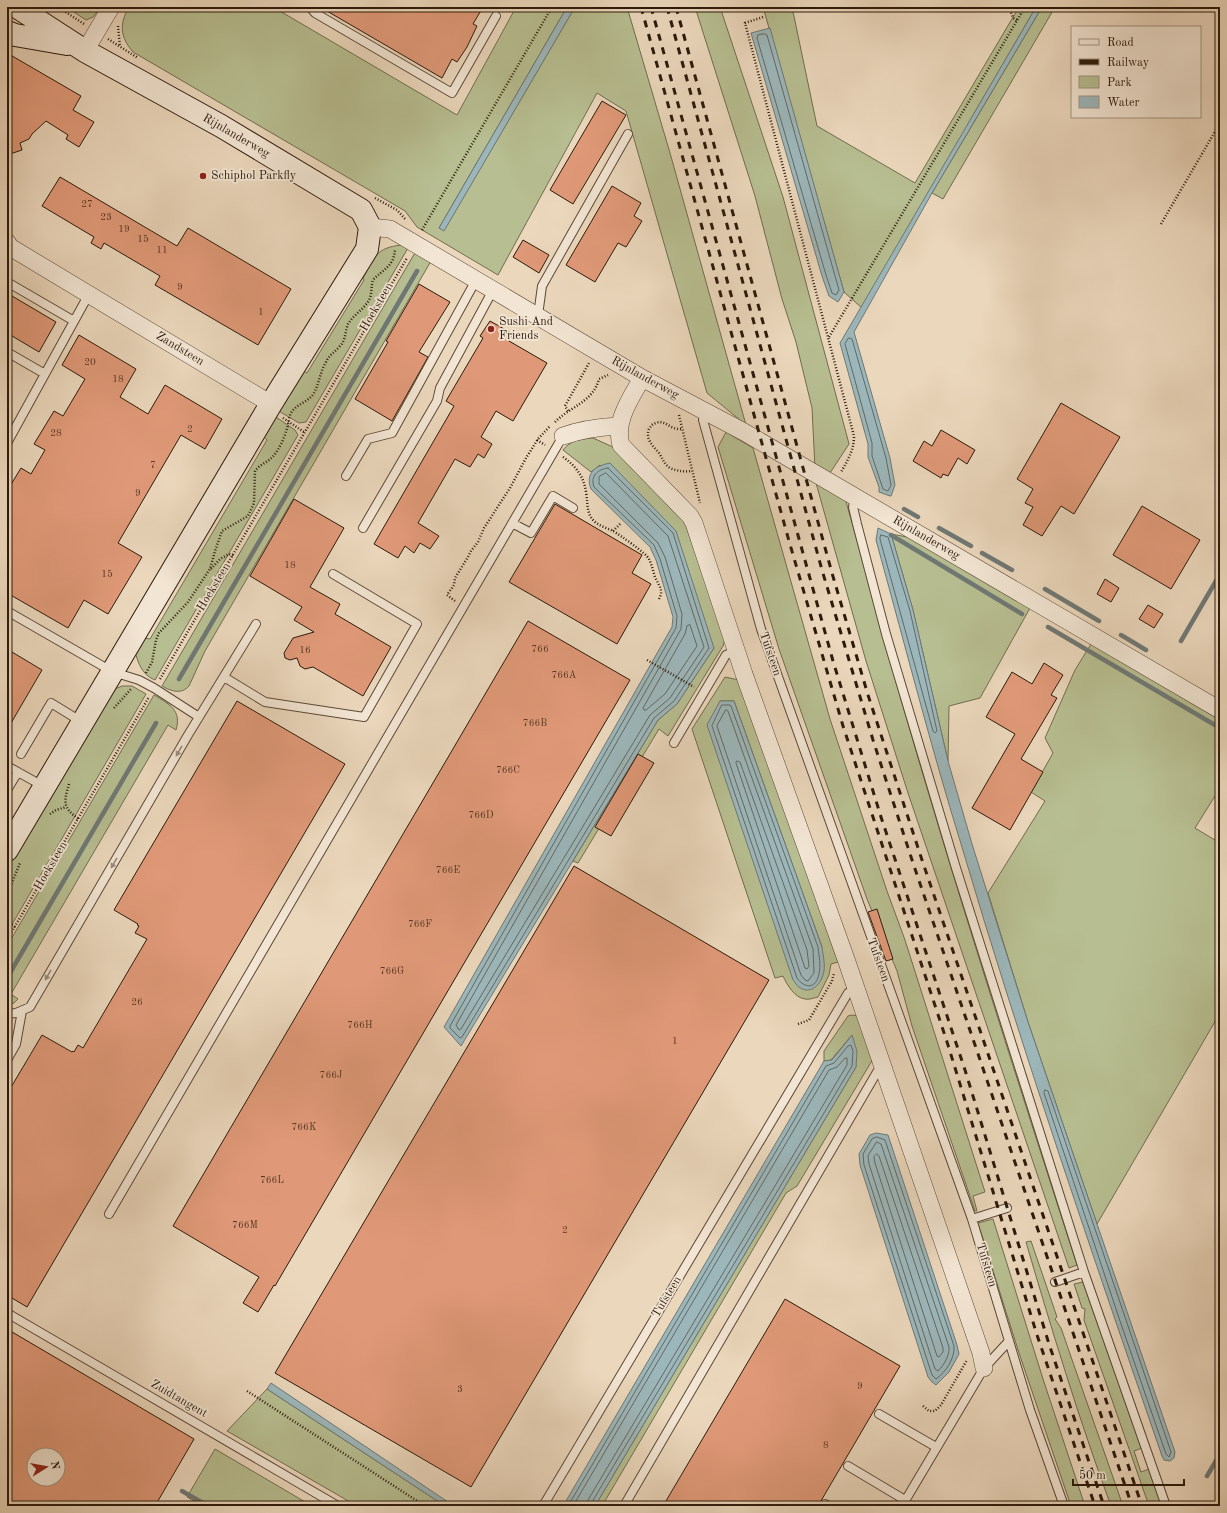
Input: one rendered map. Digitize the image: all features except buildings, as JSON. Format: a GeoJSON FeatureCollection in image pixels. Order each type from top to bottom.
{"type":"FeatureCollection","features":[{"type":"Feature","properties":{"kind":"street","name":"Rijnlanderweg"},"geometry":{"type":"LineString","coordinates":[[17,7],[80,48],[221,126],[361,210],[370,227],[390,229],[418,238],[476,280],[642,378],[744,432],[1220,710]]}},
{"type":"Feature","properties":{"kind":"street"},"geometry":{"type":"LineString","coordinates":[[80,48],[96,32],[111,7]]}},
{"type":"Feature","properties":{"kind":"street","name":"Rijnlanderweg"},"geometry":{"type":"LineString","coordinates":[[7,32],[15,36],[80,48]]}},
{"type":"Feature","properties":{"kind":"street"},"geometry":{"type":"LineString","coordinates":[[7,850],[271,404],[367,249],[370,227]]}},
{"type":"Feature","properties":{"kind":"street","name":"Zandsteen"},"geometry":{"type":"LineString","coordinates":[[7,242],[10,247],[271,404]]}},
{"type":"Feature","properties":{"kind":"street"},"geometry":{"type":"LineString","coordinates":[[642,378],[627,407],[620,426],[619,437],[621,445],[690,516],[694,523],[737,651],[884,1069],[982,1360]]}},
{"type":"Feature","properties":{"kind":"street"},"geometry":{"type":"LineString","coordinates":[[563,436],[577,431],[594,428],[620,426]]}},
{"type":"Feature","properties":{"kind":"lane"},"geometry":{"type":"LineString","coordinates":[[310,7],[314,13],[452,93],[496,16]]}},
{"type":"Feature","properties":{"kind":"lane"},"geometry":{"type":"LineString","coordinates":[[536,315],[539,308],[542,286],[628,134]]}},
{"type":"Feature","properties":{"kind":"lane"},"geometry":{"type":"LineString","coordinates":[[346,476],[368,438],[392,433],[476,280]]}},
{"type":"Feature","properties":{"kind":"lane"},"geometry":{"type":"LineString","coordinates":[[7,282],[74,321]]}},
{"type":"Feature","properties":{"kind":"lane"},"geometry":{"type":"LineString","coordinates":[[363,528],[437,401],[440,388],[493,290]]}},
{"type":"Feature","properties":{"kind":"lane"},"geometry":{"type":"LineString","coordinates":[[7,443],[89,294]]}},
{"type":"Feature","properties":{"kind":"lane"},"geometry":{"type":"LineString","coordinates":[[7,352],[45,374]]}},
{"type":"Feature","properties":{"kind":"lane","name":"Tufsteen"},"geometry":{"type":"LineString","coordinates":[[710,414],[703,420],[761,629],[972,1219],[1030,1410],[1064,1506]]}},
{"type":"Feature","properties":{"kind":"lane"},"geometry":{"type":"LineString","coordinates":[[109,1214],[563,436]]}},
{"type":"Feature","properties":{"kind":"lane"},"geometry":{"type":"LineString","coordinates":[[512,523],[531,534],[553,496],[573,508]]}},
{"type":"Feature","properties":{"kind":"lane"},"geometry":{"type":"LineString","coordinates":[[854,496],[853,507],[886,634],[958,876],[1084,1272],[1166,1506]]}},
{"type":"Feature","properties":{"kind":"lane"},"geometry":{"type":"LineString","coordinates":[[224,677],[265,702],[364,717],[417,624],[333,574]]}},
{"type":"Feature","properties":{"kind":"lane"},"geometry":{"type":"LineString","coordinates":[[7,611],[113,672],[139,680],[154,688],[199,717]]}},
{"type":"Feature","properties":{"kind":"lane"},"geometry":{"type":"LineString","coordinates":[[7,1014],[16,1013],[30,1007],[199,717],[256,624]]}},
{"type":"Feature","properties":{"kind":"lane"},"geometry":{"type":"LineString","coordinates":[[674,743],[726,655],[737,651]]}},
{"type":"Feature","properties":{"kind":"lane"},"geometry":{"type":"LineString","coordinates":[[21,754],[51,703],[83,722]]}},
{"type":"Feature","properties":{"kind":"lane"},"geometry":{"type":"LineString","coordinates":[[7,766],[44,787]]}},
{"type":"Feature","properties":{"kind":"lane"},"geometry":{"type":"LineString","coordinates":[[7,790],[18,772]]}},
{"type":"Feature","properties":{"kind":"lane","name":"Tufsteen"},"geometry":{"type":"LineString","coordinates":[[543,1506],[848,993],[856,990]]}},
{"type":"Feature","properties":{"kind":"lane"},"geometry":{"type":"LineString","coordinates":[[7,1060],[16,1044],[22,1011]]}},
{"type":"Feature","properties":{"kind":"lane"},"geometry":{"type":"LineString","coordinates":[[624,1506],[877,1072],[884,1069]]}},
{"type":"Feature","properties":{"kind":"lane"},"geometry":{"type":"LineString","coordinates":[[972,1219],[1007,1208]]}},
{"type":"Feature","properties":{"kind":"lane"},"geometry":{"type":"LineString","coordinates":[[1055,1282],[1084,1272]]}},
{"type":"Feature","properties":{"kind":"lane","name":"Zuidtangent"},"geometry":{"type":"LineString","coordinates":[[7,1313],[338,1506]]}},
{"type":"Feature","properties":{"kind":"lane"},"geometry":{"type":"LineString","coordinates":[[848,1466],[904,1503],[936,1447],[982,1360],[996,1355],[1009,1341]]}},
{"type":"Feature","properties":{"kind":"lane"},"geometry":{"type":"LineString","coordinates":[[879,1414],[936,1447]]}},
{"type":"Feature","properties":{"kind":"path"},"geometry":{"type":"LineString","coordinates":[[58,7],[96,32]]}},
{"type":"Feature","properties":{"kind":"path","name":"Hoeksteen"},"geometry":{"type":"LineString","coordinates":[[7,940],[552,7]]}},
{"type":"Feature","properties":{"kind":"path"},"geometry":{"type":"LineString","coordinates":[[1009,7],[1013,18],[1017,20]]}},
{"type":"Feature","properties":{"kind":"path"},"geometry":{"type":"LineString","coordinates":[[828,338],[1025,7]]}},
{"type":"Feature","properties":{"kind":"path"},"geometry":{"type":"LineString","coordinates":[[763,17],[745,23],[854,436],[854,445],[850,455],[834,484]]}},
{"type":"Feature","properties":{"kind":"path"},"geometry":{"type":"LineString","coordinates":[[1161,224],[1220,123]]}},
{"type":"Feature","properties":{"kind":"path"},"geometry":{"type":"LineString","coordinates":[[210,569],[214,551],[222,531],[248,516],[254,503],[255,471],[258,467],[266,463],[274,456],[287,430],[291,413],[296,407],[313,394],[325,363],[329,356],[343,342],[350,320],[367,303],[370,298],[373,280],[391,263],[395,248]]}},
{"type":"Feature","properties":{"kind":"path"},"geometry":{"type":"LineString","coordinates":[[568,411],[565,406],[591,360],[595,349]]}},
{"type":"Feature","properties":{"kind":"path"},"geometry":{"type":"LineString","coordinates":[[455,601],[447,596],[454,585],[455,578],[470,551],[478,542],[484,528],[507,493],[537,440],[561,415],[590,396],[597,387],[599,379],[612,374],[618,363]]}},
{"type":"Feature","properties":{"kind":"path"},"geometry":{"type":"LineString","coordinates":[[271,404],[277,415],[304,432]]}},
{"type":"Feature","properties":{"kind":"path"},"geometry":{"type":"LineString","coordinates":[[681,429],[671,428],[663,422],[657,422],[652,424],[649,430],[649,441],[664,462],[670,467],[678,471],[692,471]]}},
{"type":"Feature","properties":{"kind":"path"},"geometry":{"type":"LineString","coordinates":[[537,440],[547,446]]}},
{"type":"Feature","properties":{"kind":"path"},"geometry":{"type":"LineString","coordinates":[[560,455],[576,468],[581,476],[585,485],[588,511],[595,522],[613,531],[646,555],[650,560],[655,576],[661,586],[662,591],[659,600]]}},
{"type":"Feature","properties":{"kind":"path"},"geometry":{"type":"LineString","coordinates":[[613,531],[621,523]]}},
{"type":"Feature","properties":{"kind":"path"},"geometry":{"type":"LineString","coordinates":[[112,710],[130,692],[150,667],[159,633],[188,602],[210,569],[226,555],[229,554],[232,556]]}},
{"type":"Feature","properties":{"kind":"path"},"geometry":{"type":"LineString","coordinates":[[646,660],[698,690]]}},
{"type":"Feature","properties":{"kind":"path"},"geometry":{"type":"LineString","coordinates":[[70,781],[66,794],[66,807],[79,819]]}},
{"type":"Feature","properties":{"kind":"path"},"geometry":{"type":"LineString","coordinates":[[7,922],[15,927]]}},
{"type":"Feature","properties":{"kind":"path"},"geometry":{"type":"LineString","coordinates":[[798,1024],[809,1020],[832,981],[834,968],[837,965],[847,962]]}},
{"type":"Feature","properties":{"kind":"path"},"geometry":{"type":"LineString","coordinates":[[923,1406],[928,1411],[935,1411],[941,1405],[969,1357],[982,1360]]}},
{"type":"Feature","properties":{"kind":"path"},"geometry":{"type":"LineString","coordinates":[[247,1391],[425,1506]]}},
{"type":"Feature","properties":{"kind":"green space"},"geometry":{"type":"Polygon","coordinates":[[[66,7],[101,7],[93,17],[86,20],[66,7]]]}},
{"type":"Feature","properties":{"kind":"green space"},"geometry":{"type":"Polygon","coordinates":[[[129,7],[273,7],[457,115],[515,9],[513,7],[567,7],[439,228],[444,230],[575,7],[627,7],[670,153],[746,425],[707,393],[626,111],[597,93],[498,275],[417,227],[405,211],[133,52],[125,41],[122,30],[122,25],[129,7]]]}},
{"type":"Feature","properties":{"kind":"green space"},"geometry":{"type":"Polygon","coordinates":[[[695,7],[720,7],[783,197],[849,444],[828,476],[815,468],[812,408],[796,342],[782,299],[755,196],[695,7]]]}},
{"type":"Feature","properties":{"kind":"green space"},"geometry":{"type":"Polygon","coordinates":[[[763,7],[792,7],[817,126],[915,183],[1019,7],[1036,7],[862,308],[844,292],[763,7]]]}},
{"type":"Feature","properties":{"kind":"green space"},"geometry":{"type":"Polygon","coordinates":[[[1042,7],[1055,7],[943,199],[932,193],[1042,7]]]}},
{"type":"Feature","properties":{"kind":"green space"},"geometry":{"type":"Polygon","coordinates":[[[401,245],[408,248],[306,422],[299,423],[277,410],[301,370],[307,373],[364,280],[363,278],[373,259],[386,248],[401,245]]]}},
{"type":"Feature","properties":{"kind":"green space"},"geometry":{"type":"Polygon","coordinates":[[[416,251],[431,261],[205,651],[189,686],[183,690],[172,691],[162,686],[416,251]]]}},
{"type":"Feature","properties":{"kind":"green space"},"geometry":{"type":"Polygon","coordinates":[[[273,415],[295,430],[298,435],[155,680],[144,672],[139,664],[135,651],[144,638],[150,639],[267,440],[262,435],[273,415]]]}},
{"type":"Feature","properties":{"kind":"green space"},"geometry":{"type":"Polygon","coordinates":[[[726,432],[753,448],[830,719],[887,891],[905,940],[985,1192],[973,1196],[977,1211],[975,1211],[912,1026],[897,971],[867,899],[779,649],[718,447],[726,432]]]}},
{"type":"Feature","properties":{"kind":"green space"},"geometry":{"type":"Polygon","coordinates":[[[593,438],[613,447],[681,517],[686,526],[725,639],[723,646],[668,736],[659,729],[578,863],[573,861],[658,720],[677,704],[714,648],[600,465],[591,472],[563,450],[573,442],[593,438]]]}},
{"type":"Feature","properties":{"kind":"green space"},"geometry":{"type":"Polygon","coordinates":[[[816,483],[845,498],[900,696],[942,839],[1077,1265],[1069,1268],[908,793],[866,661],[816,483]]]}},
{"type":"Feature","properties":{"kind":"green space"},"geometry":{"type":"Polygon","coordinates":[[[891,534],[913,538],[1030,608],[980,698],[949,706],[948,761],[913,610],[891,534]]]}},
{"type":"Feature","properties":{"kind":"green space"},"geometry":{"type":"Polygon","coordinates":[[[1091,644],[1220,720],[1220,788],[1195,828],[1220,843],[1220,1013],[1097,1224],[1028,1022],[988,893],[1045,801],[1031,792],[1053,753],[1045,738],[1075,670],[1091,644]]]}},
{"type":"Feature","properties":{"kind":"green space"},"geometry":{"type":"Polygon","coordinates":[[[725,677],[739,680],[838,962],[831,964],[829,975],[818,997],[808,999],[801,998],[792,990],[783,976],[775,978],[692,729],[725,677]],[[720,701],[822,947],[734,701],[720,701]]]}},
{"type":"Feature","properties":{"kind":"green space"},"geometry":{"type":"Polygon","coordinates":[[[122,686],[132,686],[146,694],[7,933],[7,869],[112,690],[122,686]]]}},
{"type":"Feature","properties":{"kind":"green space"},"geometry":{"type":"Polygon","coordinates":[[[154,695],[165,701],[173,708],[177,717],[176,730],[168,725],[11,994],[18,999],[14,1003],[7,1005],[7,946],[154,695]]]}},
{"type":"Feature","properties":{"kind":"green space"},"geometry":{"type":"Polygon","coordinates":[[[848,1016],[858,1016],[873,1059],[797,1186],[786,1193],[602,1506],[595,1506],[856,1067],[852,1035],[831,1060],[824,1061],[824,1051],[848,1016]]]}},
{"type":"Feature","properties":{"kind":"green space"},"geometry":{"type":"Polygon","coordinates":[[[993,1219],[1043,1379],[1085,1506],[1071,1506],[1019,1353],[978,1223],[993,1219]]]}},
{"type":"Feature","properties":{"kind":"green space"},"geometry":{"type":"Polygon","coordinates":[[[1031,1241],[1057,1317],[1055,1319],[1061,1328],[1123,1506],[1111,1506],[1099,1473],[1066,1375],[1026,1242],[1031,1241]]]}},
{"type":"Feature","properties":{"kind":"green space"},"geometry":{"type":"Polygon","coordinates":[[[1083,1282],[1142,1448],[1134,1451],[1141,1472],[1149,1469],[1162,1506],[1149,1506],[1084,1320],[1085,1309],[1082,1308],[1074,1284],[1083,1282]]]}},
{"type":"Feature","properties":{"kind":"green space"},"geometry":{"type":"Polygon","coordinates":[[[267,1389],[445,1506],[357,1506],[227,1431],[267,1389]]]}},
{"type":"Feature","properties":{"kind":"green space"},"geometry":{"type":"Polygon","coordinates":[[[215,1449],[312,1506],[202,1506],[187,1497],[215,1449]]]}},
{"type":"Feature","properties":{"kind":"water"},"geometry":{"type":"Polygon","coordinates":[[[567,7],[575,7],[444,231],[439,228],[567,7]]]}},
{"type":"Feature","properties":{"kind":"water"},"geometry":{"type":"Polygon","coordinates":[[[1036,7],[1042,7],[932,193],[854,332],[890,458],[895,485],[890,496],[879,492],[879,487],[868,457],[868,444],[840,343],[1036,7]]]}},
{"type":"Feature","properties":{"kind":"water"},"geometry":{"type":"Polygon","coordinates":[[[770,28],[844,292],[838,302],[829,296],[822,276],[751,33],[770,28]]]}},
{"type":"Feature","properties":{"kind":"water"},"geometry":{"type":"Polygon","coordinates":[[[610,463],[676,531],[714,648],[677,704],[658,720],[461,1046],[444,1027],[672,627],[673,617],[656,560],[650,547],[591,489],[589,483],[590,475],[596,468],[610,463]]]}},
{"type":"Feature","properties":{"kind":"water"},"geometry":{"type":"Polygon","coordinates":[[[878,528],[891,534],[913,610],[948,761],[972,844],[1028,1022],[1175,1452],[1174,1458],[1170,1461],[1164,1460],[1162,1456],[1008,998],[929,735],[876,540],[878,528]]]}},
{"type":"Feature","properties":{"kind":"water"},"geometry":{"type":"Polygon","coordinates":[[[720,701],[734,701],[822,947],[824,972],[822,979],[817,986],[810,990],[803,989],[793,980],[707,725],[720,701]]]}},
{"type":"Feature","properties":{"kind":"water"},"geometry":{"type":"Polygon","coordinates":[[[852,1035],[857,1051],[856,1067],[595,1506],[563,1506],[824,1061],[832,1060],[852,1035]]]}},
{"type":"Feature","properties":{"kind":"water"},"geometry":{"type":"Polygon","coordinates":[[[876,1133],[888,1135],[957,1345],[959,1354],[949,1372],[936,1385],[928,1377],[860,1165],[859,1154],[870,1135],[876,1133]]]}},
{"type":"Feature","properties":{"kind":"water"},"geometry":{"type":"Polygon","coordinates":[[[271,1383],[454,1506],[445,1506],[267,1389],[271,1383]]]}},
{"type":"Feature","properties":{"kind":"waterway"},"geometry":{"type":"LineString","coordinates":[[179,679],[417,271]]}},
{"type":"Feature","properties":{"kind":"waterway"},"geometry":{"type":"LineString","coordinates":[[904,509],[918,517]]}},
{"type":"Feature","properties":{"kind":"waterway"},"geometry":{"type":"LineString","coordinates":[[939,528],[971,546]]}},
{"type":"Feature","properties":{"kind":"waterway"},"geometry":{"type":"LineString","coordinates":[[891,535],[1022,614]]}},
{"type":"Feature","properties":{"kind":"waterway"},"geometry":{"type":"LineString","coordinates":[[982,553],[1012,570]]}},
{"type":"Feature","properties":{"kind":"waterway"},"geometry":{"type":"LineString","coordinates":[[1181,641],[1220,574]]}},
{"type":"Feature","properties":{"kind":"waterway"},"geometry":{"type":"LineString","coordinates":[[1045,589],[1099,621]]}},
{"type":"Feature","properties":{"kind":"waterway"},"geometry":{"type":"LineString","coordinates":[[1048,627],[1220,728]]}},
{"type":"Feature","properties":{"kind":"waterway"},"geometry":{"type":"LineString","coordinates":[[1121,635],[1146,650]]}},
{"type":"Feature","properties":{"kind":"waterway"},"geometry":{"type":"LineString","coordinates":[[7,978],[156,723]]}},
{"type":"Feature","properties":{"kind":"waterway"},"geometry":{"type":"LineString","coordinates":[[1207,1476],[1220,1454]]}},
{"type":"Feature","properties":{"kind":"waterway"},"geometry":{"type":"LineString","coordinates":[[182,1491],[208,1506]]}},
{"type":"Feature","properties":{"kind":"railway"},"geometry":{"type":"LineString","coordinates":[[641,7],[789,541],[843,726],[948,1045],[1037,1335],[1095,1506]]}},
{"type":"Feature","properties":{"kind":"railway"},"geometry":{"type":"LineString","coordinates":[[651,7],[833,661],[881,817],[965,1070],[1049,1344],[1104,1506]]}},
{"type":"Feature","properties":{"kind":"railway"},"geometry":{"type":"LineString","coordinates":[[667,7],[822,570],[873,740],[913,863],[1132,1506]]}},
{"type":"Feature","properties":{"kind":"railway"},"geometry":{"type":"LineString","coordinates":[[676,7],[832,573],[868,695],[922,860],[1142,1506]]}},
{"type":"Feature","properties":{"kind":"place","name":"Schiphol Parkfly"},"geometry":{"type":"Point","coordinates":[203,176]}},
{"type":"Feature","properties":{"kind":"place","name":"Sushi And Friends"},"geometry":{"type":"Point","coordinates":[491,329]}}]}
